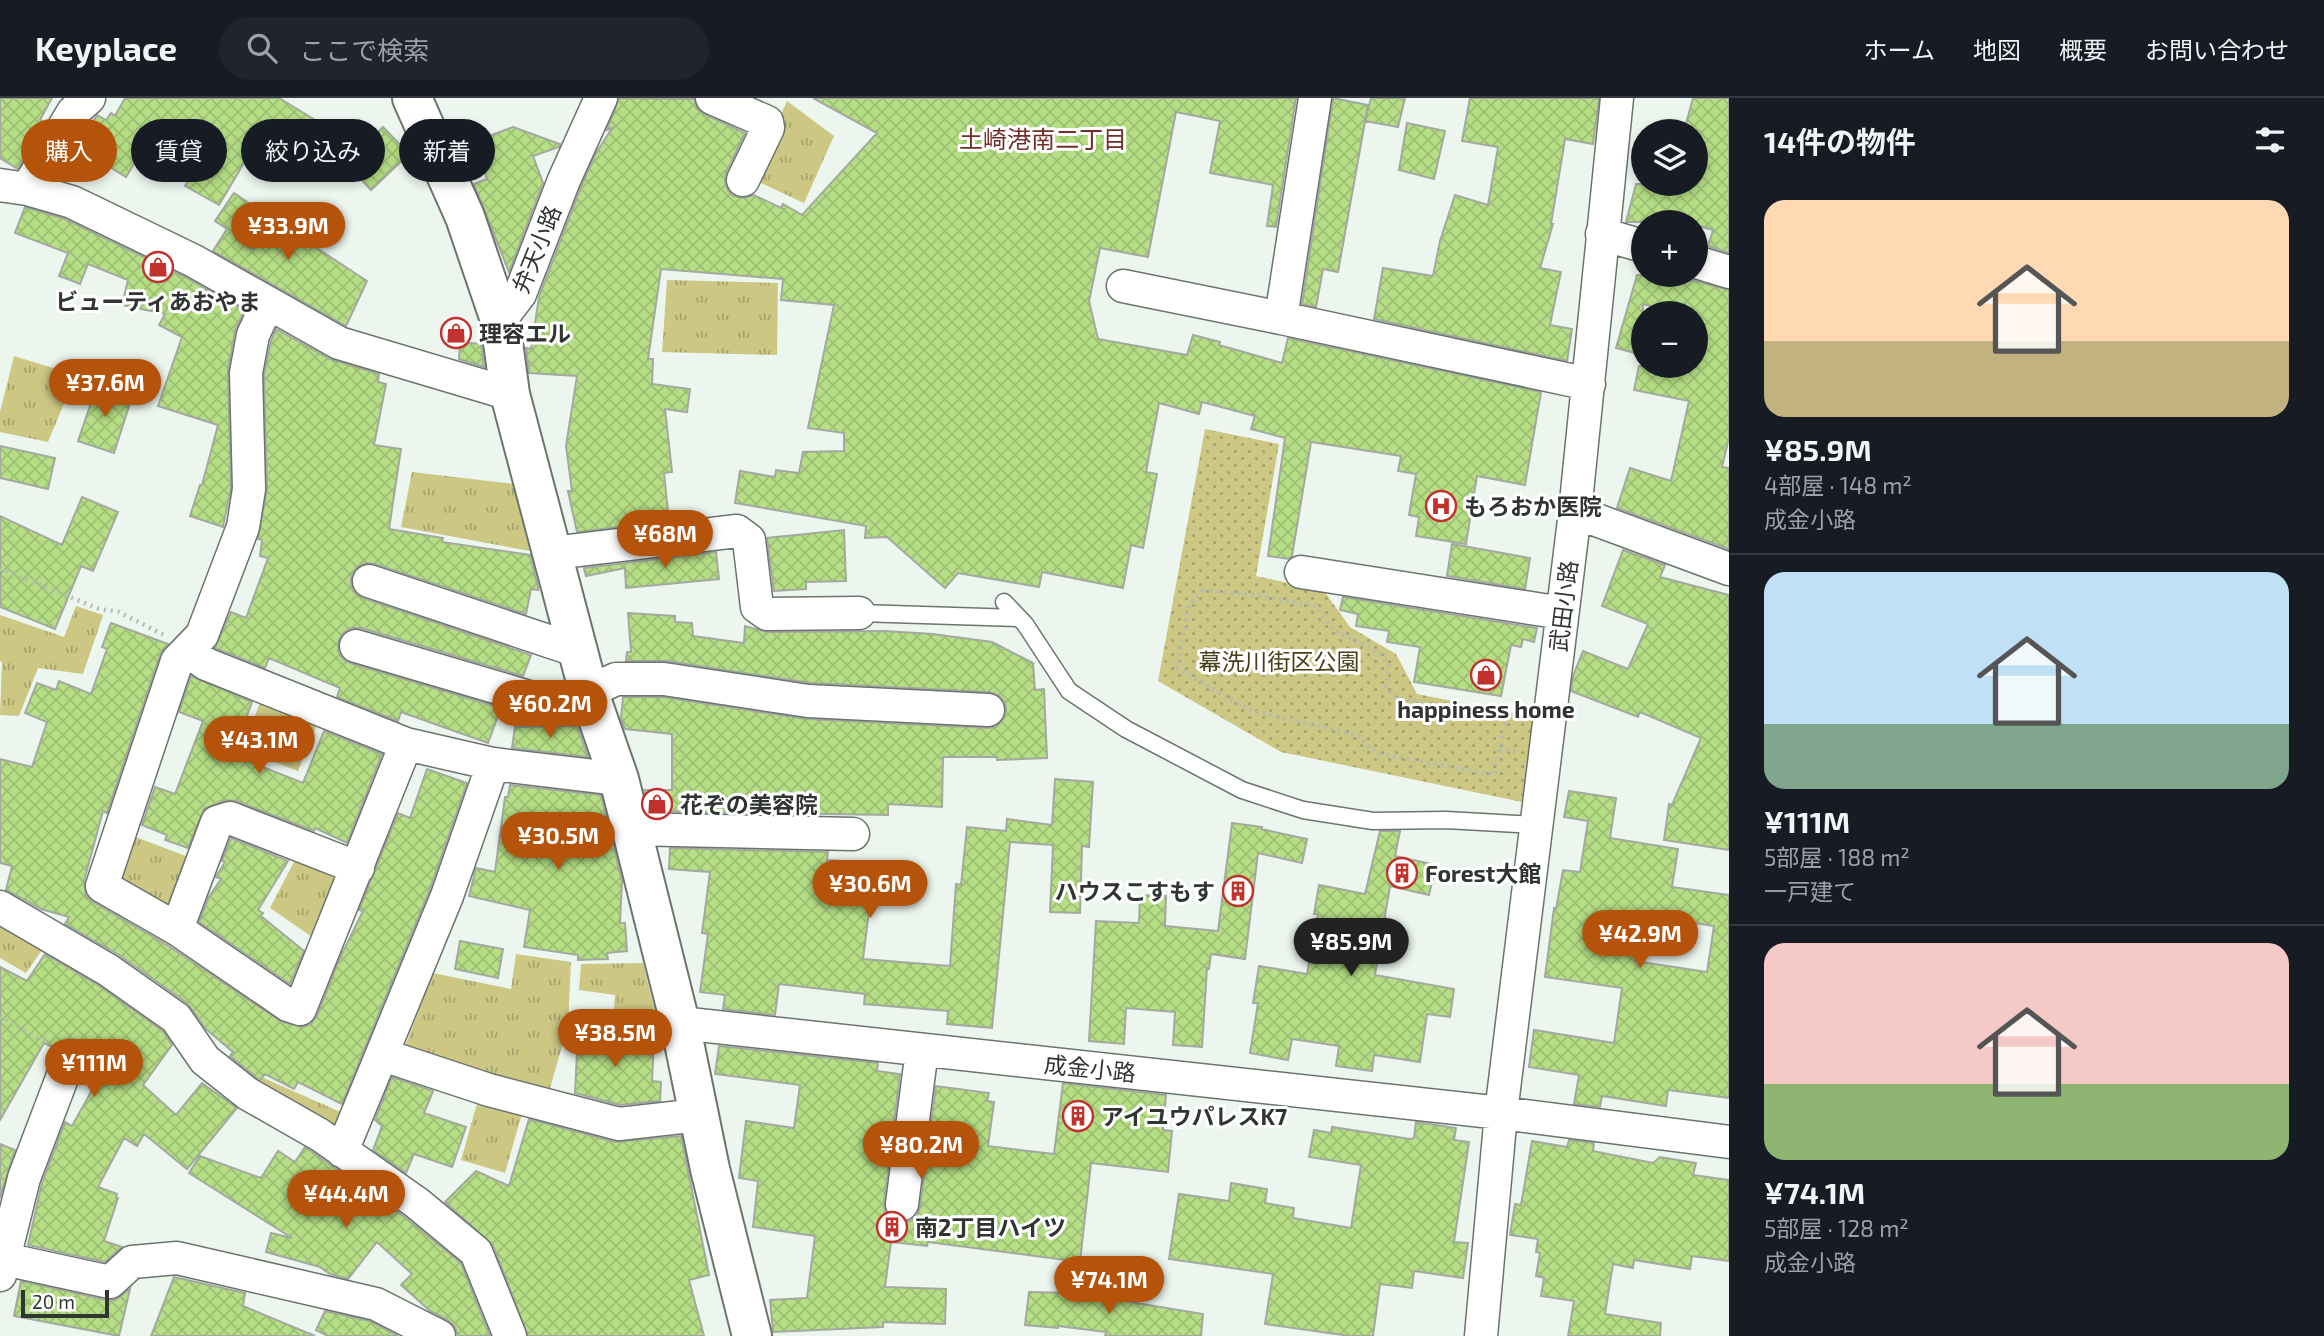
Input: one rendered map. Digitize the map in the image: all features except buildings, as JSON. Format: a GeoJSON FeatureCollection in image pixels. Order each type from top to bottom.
{"type":"FeatureCollection","features":[{"type":"Feature","properties":{"kind":"street"},"geometry":{"type":"LineString","coordinates":[[89,98],[73,111],[14,187],[72,202],[194,261],[339,344],[510,394]]}},
{"type":"Feature","properties":{"kind":"street"},"geometry":{"type":"LineString","coordinates":[[412,98],[465,217],[500,320],[510,394],[589,693],[619,779],[680,1024],[710,1169],[752,1336]]}},
{"type":"Feature","properties":{"kind":"street","name":"弁天小路"},"geometry":{"type":"LineString","coordinates":[[500,320],[520,294],[564,180],[601,98]]}},
{"type":"Feature","properties":{"kind":"street"},"geometry":{"type":"LineString","coordinates":[[712,98],[767,122],[768,128],[743,180]]}},
{"type":"Feature","properties":{"kind":"street"},"geometry":{"type":"LineString","coordinates":[[1281,318],[1315,98]]}},
{"type":"Feature","properties":{"kind":"street","name":"武田小路"},"geometry":{"type":"LineString","coordinates":[[1481,1336],[1501,1113],[1589,384],[1617,98]]}},
{"type":"Feature","properties":{"kind":"street"},"geometry":{"type":"LineString","coordinates":[[1602,234],[1631,242]]}},
{"type":"Feature","properties":{"kind":"street"},"geometry":{"type":"LineString","coordinates":[[1708,266],[1729,272]]}},
{"type":"Feature","properties":{"kind":"street"},"geometry":{"type":"LineString","coordinates":[[1123,286],[1589,384]]}},
{"type":"Feature","properties":{"kind":"street"},"geometry":{"type":"LineString","coordinates":[[267,305],[253,335],[246,373],[249,489],[243,527],[202,635],[177,661],[102,886],[177,929],[288,1005],[300,1009],[406,744]]}},
{"type":"Feature","properties":{"kind":"street"},"geometry":{"type":"LineString","coordinates":[[1574,512],[1729,569]]}},
{"type":"Feature","properties":{"kind":"street"},"geometry":{"type":"LineString","coordinates":[[553,553],[737,531],[749,540],[757,607],[767,614],[859,613]]}},
{"type":"Feature","properties":{"kind":"street"},"geometry":{"type":"LineString","coordinates":[[1301,572],[1562,613]]}},
{"type":"Feature","properties":{"kind":"street"},"geometry":{"type":"LineString","coordinates":[[369,581],[578,652]]}},
{"type":"Feature","properties":{"kind":"street"},"geometry":{"type":"LineString","coordinates":[[356,646],[529,697],[566,702],[616,679],[664,679],[808,701],[988,710]]}},
{"type":"Feature","properties":{"kind":"street"},"geometry":{"type":"LineString","coordinates":[[189,651],[206,664],[406,744],[494,764],[619,779]]}},
{"type":"Feature","properties":{"kind":"street"},"geometry":{"type":"LineString","coordinates":[[342,1151],[447,896],[494,764]]}},
{"type":"Feature","properties":{"kind":"street"},"geometry":{"type":"LineString","coordinates":[[177,929],[217,822],[230,818],[358,868]]}},
{"type":"Feature","properties":{"kind":"street"},"geometry":{"type":"LineString","coordinates":[[631,828],[853,834]]}},
{"type":"Feature","properties":{"kind":"street"},"geometry":{"type":"LineString","coordinates":[[0,907],[108,970],[176,1018],[205,1060],[248,1094],[320,1135],[417,1203],[475,1252],[510,1336]]}},
{"type":"Feature","properties":{"kind":"street","name":"成金小路"},"geometry":{"type":"LineString","coordinates":[[680,1024],[1501,1113],[1729,1142]]}},
{"type":"Feature","properties":{"kind":"street"},"geometry":{"type":"LineString","coordinates":[[902,1204],[922,1050]]}},
{"type":"Feature","properties":{"kind":"street"},"geometry":{"type":"LineString","coordinates":[[383,1055],[489,1090],[619,1124],[699,1115]]}},
{"type":"Feature","properties":{"kind":"street"},"geometry":{"type":"LineString","coordinates":[[70,1057],[24,1178],[1,1264],[110,1282],[132,1262],[177,1258],[376,1304],[439,1336]]}},
{"type":"Feature","properties":{"kind":"lane"},"geometry":{"type":"LineString","coordinates":[[1004,602],[1025,624],[1069,691],[1126,729],[1242,790],[1303,810],[1373,821],[1446,820],[1537,825]]}},
{"type":"Feature","properties":{"kind":"lane"},"geometry":{"type":"LineString","coordinates":[[859,613],[1019,618]]}},
{"type":"Feature","properties":{"kind":"path"},"geometry":{"type":"LineString","coordinates":[[0,568],[99,609],[118,612],[177,641],[189,651]]}},
{"type":"Feature","properties":{"kind":"path"},"geometry":{"type":"LineString","coordinates":[[1203,590],[1256,594],[1315,606],[1334,630],[1380,653],[1389,666],[1386,686],[1396,698],[1506,718],[1494,775],[1377,752],[1357,735],[1249,710],[1177,668],[1189,604],[1203,590]]}},
{"type":"Feature","properties":{"kind":"path"},"geometry":{"type":"LineString","coordinates":[[0,1016],[70,1057]]}},
{"type":"Feature","properties":{"kind":"green space"},"geometry":{"type":"Polygon","coordinates":[[[787,101],[834,136],[804,203],[752,179],[787,101]]]}},
{"type":"Feature","properties":{"kind":"green space"},"geometry":{"type":"Polygon","coordinates":[[[667,280],[778,283],[777,355],[662,352],[667,280]]]}},
{"type":"Feature","properties":{"kind":"green space"},"geometry":{"type":"Polygon","coordinates":[[[14,356],[76,375],[48,442],[0,432],[0,412],[14,356]]]}},
{"type":"Feature","properties":{"kind":"green space","name":"幕洗川街区公園"},"geometry":{"type":"Polygon","coordinates":[[[1205,429],[1279,444],[1256,576],[1324,591],[1350,627],[1396,654],[1417,694],[1534,717],[1522,802],[1281,752],[1158,681],[1205,429]]]}},
{"type":"Feature","properties":{"kind":"green space"},"geometry":{"type":"Polygon","coordinates":[[[412,472],[522,485],[535,552],[401,527],[412,472]]]}},
{"type":"Feature","properties":{"kind":"green space"},"geometry":{"type":"Polygon","coordinates":[[[76,606],[103,615],[83,674],[38,668],[19,716],[0,715],[0,615],[64,637],[76,606]]]}},
{"type":"Feature","properties":{"kind":"green space"},"geometry":{"type":"Polygon","coordinates":[[[261,699],[317,724],[298,771],[243,750],[261,699]]]}},
{"type":"Feature","properties":{"kind":"green space"},"geometry":{"type":"Polygon","coordinates":[[[133,836],[191,858],[172,914],[117,878],[133,836]]]}},
{"type":"Feature","properties":{"kind":"green space"},"geometry":{"type":"Polygon","coordinates":[[[296,858],[345,877],[315,939],[270,908],[296,858]]]}},
{"type":"Feature","properties":{"kind":"green space"},"geometry":{"type":"Polygon","coordinates":[[[0,920],[44,947],[26,973],[0,958],[0,920]]]}},
{"type":"Feature","properties":{"kind":"green space"},"geometry":{"type":"Polygon","coordinates":[[[516,954],[571,962],[568,1025],[549,1092],[408,1051],[406,1044],[433,973],[511,989],[516,954]]]}},
{"type":"Feature","properties":{"kind":"green space"},"geometry":{"type":"Polygon","coordinates":[[[643,963],[660,1032],[613,1026],[615,995],[579,990],[581,964],[643,963]]]}},
{"type":"Feature","properties":{"kind":"green space"},"geometry":{"type":"Polygon","coordinates":[[[250,1072],[345,1114],[335,1132],[245,1081],[250,1072]]]}},
{"type":"Feature","properties":{"kind":"green space"},"geometry":{"type":"Polygon","coordinates":[[[478,1100],[523,1110],[505,1173],[461,1160],[478,1100]]]}},
{"type":"Feature","properties":{"kind":"place","name":"ビューティあおやま"},"geometry":{"type":"Point","coordinates":[158,267]}},
{"type":"Feature","properties":{"kind":"place","name":"理容エル"},"geometry":{"type":"Point","coordinates":[456,333]}},
{"type":"Feature","properties":{"kind":"place","name":"もろおか医院"},"geometry":{"type":"Point","coordinates":[1441,506]}},
{"type":"Feature","properties":{"kind":"place","name":"happiness home"},"geometry":{"type":"Point","coordinates":[1486,675]}},
{"type":"Feature","properties":{"kind":"place","name":"花ぞの美容院"},"geometry":{"type":"Point","coordinates":[657,804]}},
{"type":"Feature","properties":{"kind":"place","name":"Forest大館"},"geometry":{"type":"Point","coordinates":[1402,873]}},
{"type":"Feature","properties":{"kind":"place","name":"ハウスこすもす"},"geometry":{"type":"Point","coordinates":[1238,891]}},
{"type":"Feature","properties":{"kind":"place","name":"アイユウパレスK7"},"geometry":{"type":"Point","coordinates":[1078,1116]}},
{"type":"Feature","properties":{"kind":"place","name":"南2丁目ハイツ"},"geometry":{"type":"Point","coordinates":[892,1227]}},
{"type":"Feature","properties":{"kind":"district","name":"土崎港南二丁目"},"geometry":{"type":"Point","coordinates":[1043,138]}}]}
